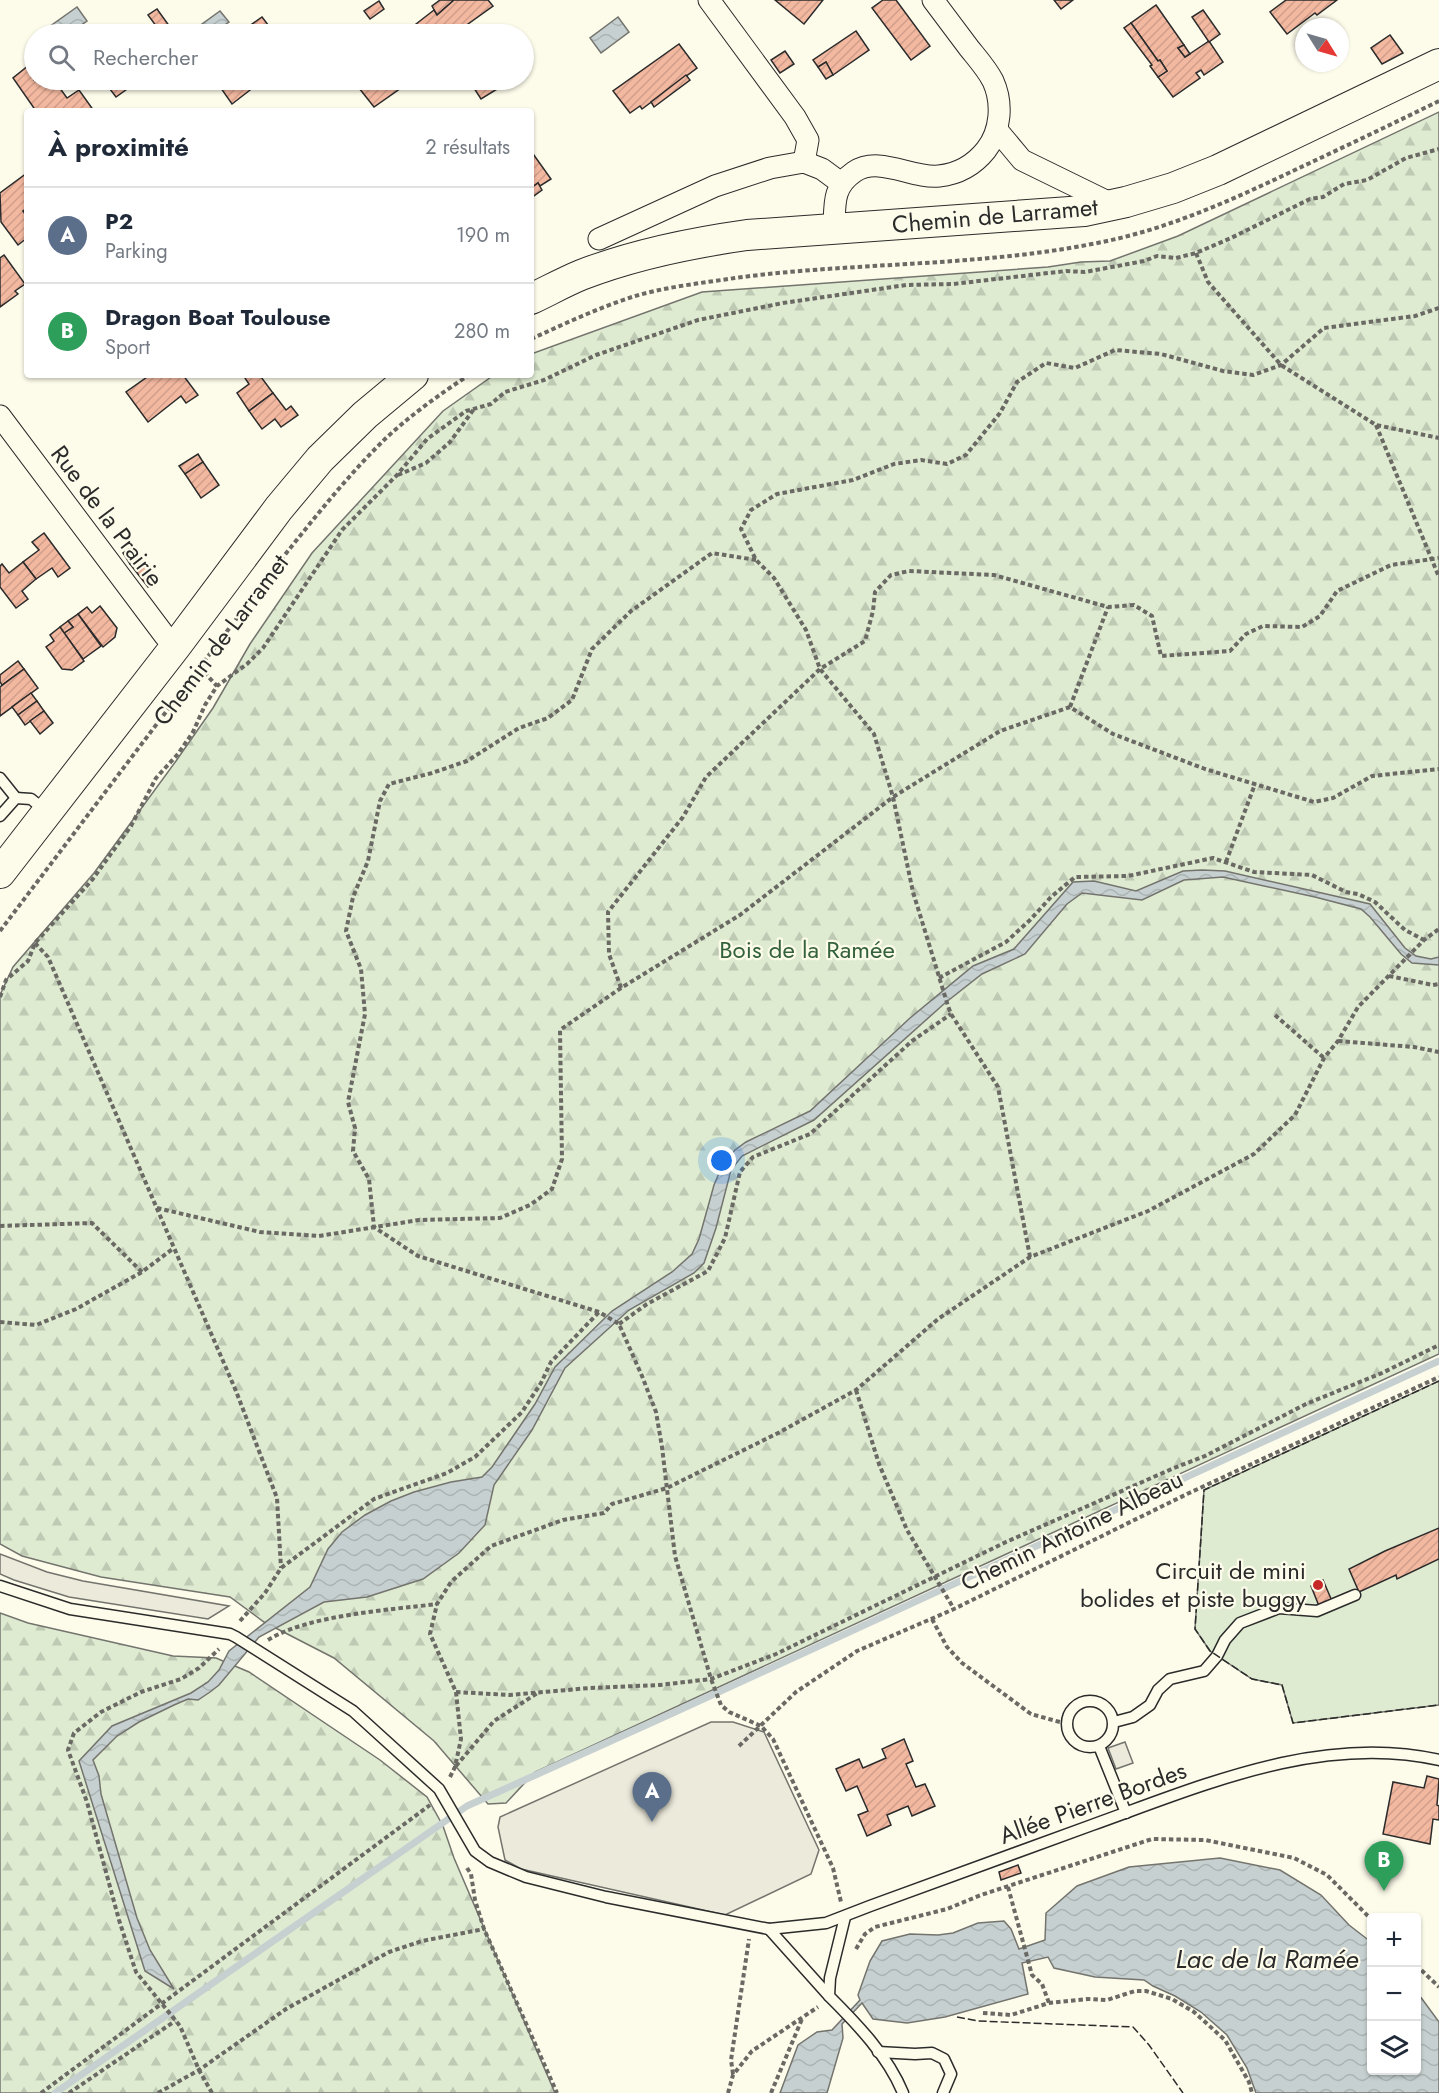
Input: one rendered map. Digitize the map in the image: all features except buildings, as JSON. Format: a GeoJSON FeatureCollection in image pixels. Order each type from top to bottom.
{"type":"FeatureCollection","features":[{"type":"Feature","properties":{"kind":"main road","name":"Chemin de Larramet"},"geometry":{"type":"LineString","coordinates":[[534,298],[580,275],[662,249],[747,235],[1084,211],[1114,205],[1173,188],[1218,170],[1439,64]]}},
{"type":"Feature","properties":{"kind":"main road","name":"Chemin de Larramet"},"geometry":{"type":"LineString","coordinates":[[0,873],[176,646],[279,508],[320,459],[365,415],[409,378]]}},
{"type":"Feature","properties":{"kind":"street"},"geometry":{"type":"LineString","coordinates":[[709,0],[795,117],[807,140],[804,162]]}},
{"type":"Feature","properties":{"kind":"street"},"geometry":{"type":"LineString","coordinates":[[834,229],[834,201],[841,183],[855,171],[868,166],[923,175],[939,176],[953,173],[967,168],[993,141],[997,130],[999,97],[992,79],[933,0]]}},
{"type":"Feature","properties":{"kind":"street"},"geometry":{"type":"LineString","coordinates":[[997,130],[1022,160],[1114,205]]}},
{"type":"Feature","properties":{"kind":"street"},"geometry":{"type":"LineString","coordinates":[[599,239],[715,186],[770,168],[804,162],[822,169],[841,183]]}},
{"type":"Feature","properties":{"kind":"street","name":"Rue de la Prairie"},"geometry":{"type":"LineString","coordinates":[[0,416],[165,636],[176,646]]}},
{"type":"Feature","properties":{"kind":"lane"},"geometry":{"type":"LineString","coordinates":[[0,778],[16,798],[31,799],[47,811]]}},
{"type":"Feature","properties":{"kind":"lane"},"geometry":{"type":"LineString","coordinates":[[0,816],[16,798]]}},
{"type":"Feature","properties":{"kind":"lane"},"geometry":{"type":"LineString","coordinates":[[0,1586],[70,1609],[233,1636]]}},
{"type":"Feature","properties":{"kind":"lane"},"geometry":{"type":"LineString","coordinates":[[1114,1722],[1133,1717],[1150,1705],[1158,1690],[1170,1678],[1204,1671],[1240,1623],[1279,1608],[1317,1611],[1355,1595]]}},
{"type":"Feature","properties":{"kind":"lane","name":"Allée Pierre Bordes"},"geometry":{"type":"LineString","coordinates":[[233,1636],[353,1711],[439,1789],[475,1851],[490,1862],[526,1878],[606,1897],[769,1929],[826,1923],[845,1917],[1126,1813],[1266,1766],[1325,1756],[1377,1752],[1439,1760]]}},
{"type":"Feature","properties":{"kind":"lane"},"geometry":{"type":"LineString","coordinates":[[1096,1702],[1108,1709],[1114,1722],[1110,1736],[1099,1746],[1084,1747],[1072,1739],[1067,1724],[1071,1711],[1082,1703],[1096,1702]]}},
{"type":"Feature","properties":{"kind":"lane"},"geometry":{"type":"LineString","coordinates":[[1099,1746],[1126,1813]]}},
{"type":"Feature","properties":{"kind":"lane"},"geometry":{"type":"LineString","coordinates":[[829,1996],[830,1978],[845,1917]]}},
{"type":"Feature","properties":{"kind":"lane"},"geometry":{"type":"LineString","coordinates":[[769,1929],[816,1984],[858,2027],[878,2052],[903,2093]]}},
{"type":"Feature","properties":{"kind":"lane"},"geometry":{"type":"LineString","coordinates":[[878,2052],[932,2053],[944,2059],[951,2074],[943,2093]]}},
{"type":"Feature","properties":{"kind":"path"},"geometry":{"type":"LineString","coordinates":[[0,997],[6,980],[28,961],[36,943],[92,880],[131,826],[156,778],[193,732],[205,705],[217,686],[247,664],[263,648],[342,530],[397,475],[427,440],[466,411],[491,404],[505,392],[544,380],[596,355],[698,320],[783,303],[906,285],[953,284],[1085,272],[1144,261],[1157,256],[1176,258],[1196,253],[1310,199],[1323,196],[1344,184],[1366,180],[1406,158],[1439,149]]}},
{"type":"Feature","properties":{"kind":"path"},"geometry":{"type":"LineString","coordinates":[[1196,253],[1208,282],[1281,365],[1376,424],[1439,438]]}},
{"type":"Feature","properties":{"kind":"path"},"geometry":{"type":"LineString","coordinates":[[1030,1257],[998,1087],[948,1006],[913,892],[893,797],[874,734],[820,669],[806,630],[774,578],[756,560],[741,529],[751,510],[777,494],[853,480],[894,464],[921,460],[947,464],[966,455],[1000,413],[1017,382],[1046,363],[1075,368],[1115,350],[1161,354],[1223,371],[1253,375],[1281,365],[1324,328],[1415,316],[1439,308]]}},
{"type":"Feature","properties":{"kind":"path","name":"Chemin de Larramet"},"geometry":{"type":"LineString","coordinates":[[0,931],[323,507],[375,450],[445,391],[464,378]]}},
{"type":"Feature","properties":{"kind":"path"},"geometry":{"type":"LineString","coordinates":[[397,475],[426,463],[450,442],[475,408]]}},
{"type":"Feature","properties":{"kind":"path"},"geometry":{"type":"LineString","coordinates":[[1376,424],[1439,577]]}},
{"type":"Feature","properties":{"kind":"path"},"geometry":{"type":"LineString","coordinates":[[374,1227],[369,1179],[353,1151],[355,1128],[348,1102],[365,1014],[361,969],[346,931],[353,897],[368,861],[380,801],[388,784],[467,761],[519,728],[548,718],[572,700],[592,649],[631,611],[712,553],[756,560]]}},
{"type":"Feature","properties":{"kind":"path"},"geometry":{"type":"LineString","coordinates":[[621,987],[609,954],[608,912],[683,817],[706,777],[820,669],[865,641],[875,592],[891,575],[909,571],[994,575],[1062,592],[1108,607],[1134,605],[1152,616],[1161,656],[1230,651],[1246,634],[1263,626],[1302,627],[1320,616],[1337,591],[1391,565],[1439,558]]}},
{"type":"Feature","properties":{"kind":"path"},"geometry":{"type":"LineString","coordinates":[[1070,707],[1108,607]]}},
{"type":"Feature","properties":{"kind":"path"},"geometry":{"type":"LineString","coordinates":[[199,668],[217,686]]}},
{"type":"Feature","properties":{"kind":"path"},"geometry":{"type":"LineString","coordinates":[[1070,707],[1113,734],[1205,769],[1314,802],[1333,798],[1372,776],[1439,769]]}},
{"type":"Feature","properties":{"kind":"path"},"geometry":{"type":"LineString","coordinates":[[157,1208],[260,1232],[319,1236],[419,1220],[500,1218],[530,1205],[552,1189],[562,1159],[560,1030],[621,987],[740,915],[893,797],[1000,731],[1070,707]]}},
{"type":"Feature","properties":{"kind":"path"},"geometry":{"type":"LineString","coordinates":[[1226,862],[1255,784]]}},
{"type":"Feature","properties":{"kind":"path"},"geometry":{"type":"LineString","coordinates":[[939,978],[1006,942],[1051,897],[1075,877],[1128,876],[1213,858],[1254,872],[1311,875],[1346,892],[1358,894],[1375,902],[1406,930],[1424,940]]}},
{"type":"Feature","properties":{"kind":"path"},"geometry":{"type":"LineString","coordinates":[[41,2093],[164,2005],[430,1805],[439,1789],[452,1776],[462,1739],[456,1692],[430,1634],[437,1604],[451,1582],[491,1546],[563,1520],[604,1513],[612,1504],[667,1488],[780,1432],[856,1390],[938,1319],[1030,1257],[1148,1211],[1254,1154],[1295,1115],[1324,1058],[1338,1041],[1358,1007],[1424,940],[1439,929]]}},
{"type":"Feature","properties":{"kind":"path"},"geometry":{"type":"LineString","coordinates":[[36,943],[48,957],[236,1391],[277,1498],[280,1568]]}},
{"type":"Feature","properties":{"kind":"path"},"geometry":{"type":"LineString","coordinates":[[1388,975],[1433,986],[1439,984]]}},
{"type":"Feature","properties":{"kind":"path"},"geometry":{"type":"LineString","coordinates":[[619,1324],[647,1304],[708,1270],[724,1238],[740,1172],[753,1157],[810,1134],[912,1041],[951,1014]]}},
{"type":"Feature","properties":{"kind":"path"},"geometry":{"type":"LineString","coordinates":[[1275,1015],[1324,1058]]}},
{"type":"Feature","properties":{"kind":"path"},"geometry":{"type":"LineString","coordinates":[[1338,1041],[1414,1047],[1439,1052]]}},
{"type":"Feature","properties":{"kind":"path"},"geometry":{"type":"LineString","coordinates":[[0,1226],[92,1223],[142,1272]]}},
{"type":"Feature","properties":{"kind":"path"},"geometry":{"type":"LineString","coordinates":[[374,1227],[418,1256],[600,1313],[619,1324],[656,1412],[675,1556],[711,1679],[721,1705],[729,1712],[761,1726],[773,1739],[833,1868],[845,1917]]}},
{"type":"Feature","properties":{"kind":"path"},"geometry":{"type":"LineString","coordinates":[[0,1322],[36,1325],[76,1309],[142,1272],[174,1248]]}},
{"type":"Feature","properties":{"kind":"path"},"geometry":{"type":"LineString","coordinates":[[212,2093],[199,2070],[180,2026],[136,1972],[119,1920],[87,1802],[68,1750],[74,1733],[101,1712],[141,1692],[181,1679],[200,1668],[233,1636],[265,1593],[280,1568],[374,1500],[447,1473],[475,1456],[522,1412],[541,1383],[551,1362],[600,1313]]}},
{"type":"Feature","properties":{"kind":"path"},"geometry":{"type":"LineString","coordinates":[[456,1692],[509,1695],[541,1691],[660,1686],[711,1679],[776,1654],[1038,1528],[1204,1456],[1306,1404],[1382,1373],[1439,1345]]}},
{"type":"Feature","properties":{"kind":"path","name":"Chemin Antoine Albeau"},"geometry":{"type":"LineString","coordinates":[[740,1746],[796,1692],[857,1651],[954,1609],[1198,1489],[1439,1377]]}},
{"type":"Feature","properties":{"kind":"path"},"geometry":{"type":"LineString","coordinates":[[856,1390],[879,1464],[907,1530],[954,1609]]}},
{"type":"Feature","properties":{"kind":"path"},"geometry":{"type":"LineString","coordinates":[[256,1650],[269,1638],[330,1618],[437,1604]]}},
{"type":"Feature","properties":{"kind":"path"},"geometry":{"type":"LineString","coordinates":[[932,1619],[947,1647],[962,1663],[1031,1714],[1067,1724]]}},
{"type":"Feature","properties":{"kind":"path"},"geometry":{"type":"LineString","coordinates":[[455,1767],[494,1721],[541,1691]]}},
{"type":"Feature","properties":{"kind":"path"},"geometry":{"type":"LineString","coordinates":[[853,1957],[865,1934],[875,1927],[947,1909],[981,1895],[1152,1839],[1205,1840],[1294,1858],[1328,1875],[1367,1916]]}},
{"type":"Feature","properties":{"kind":"path"},"geometry":{"type":"LineString","coordinates":[[471,1874],[475,1899],[484,1929],[557,2093]]}},
{"type":"Feature","properties":{"kind":"path"},"geometry":{"type":"LineString","coordinates":[[1008,1887],[1032,1976],[1042,1984],[1049,2003]]}},
{"type":"Feature","properties":{"kind":"path"},"geometry":{"type":"LineString","coordinates":[[734,2075],[731,2060],[746,1949],[752,1926]]}},
{"type":"Feature","properties":{"kind":"path"},"geometry":{"type":"LineString","coordinates":[[158,2093],[199,2070],[286,2009],[389,1952],[422,1941],[484,1929]]}},
{"type":"Feature","properties":{"kind":"path"},"geometry":{"type":"LineString","coordinates":[[1418,1967],[1439,1987]]}},
{"type":"Feature","properties":{"kind":"path"},"geometry":{"type":"LineString","coordinates":[[983,2013],[1011,2015],[1049,2003],[1088,1999],[1107,2000],[1135,1991],[1146,1991],[1172,1999],[1194,2012],[1225,2040],[1249,2082],[1252,2093]]}},
{"type":"Feature","properties":{"kind":"path"},"geometry":{"type":"LineString","coordinates":[[728,2093],[734,2075],[752,2051],[814,2011],[829,1996]]}},
{"type":"Feature","properties":{"kind":"path"},"geometry":{"type":"LineString","coordinates":[[69,2093],[174,2019]]}},
{"type":"Feature","properties":{"kind":"path"},"geometry":{"type":"LineString","coordinates":[[771,2093],[801,2019]]}},
{"type":"Feature","properties":{"kind":"green space","name":"Bois de la Ramée"},"geometry":{"type":"Polygon","coordinates":[[[1439,112],[1439,1354],[535,1772],[506,1803],[488,1804],[434,1741],[334,1658],[264,1622],[230,1597],[101,1577],[22,1556],[0,1544],[0,995],[13,967],[94,873],[176,761],[213,708],[250,644],[312,553],[443,411],[490,378],[534,378],[534,353],[702,292],[1110,261],[1178,236],[1439,112]]]}},
{"type":"Feature","properties":{"kind":"green space","name":"Circuit de mini bolides et piste buggy"},"geometry":{"type":"Polygon","coordinates":[[[1439,1381],[1439,1705],[1293,1723],[1282,1685],[1252,1679],[1210,1651],[1195,1629],[1204,1490],[1439,1381]]]}},
{"type":"Feature","properties":{"kind":"green space"},"geometry":{"type":"Polygon","coordinates":[[[0,1613],[28,1623],[173,1656],[216,1658],[249,1672],[380,1760],[427,1797],[443,1826],[454,1858],[555,2093],[0,2093],[0,1613]]]}},
{"type":"Feature","properties":{"kind":"shaded area"},"geometry":{"type":"Polygon","coordinates":[[[0,1554],[47,1572],[83,1581],[229,1606],[208,1619],[69,1597],[0,1574],[0,1554]]]}},
{"type":"Feature","properties":{"kind":"shaded area"},"geometry":{"type":"Polygon","coordinates":[[[711,1722],[733,1722],[764,1732],[819,1850],[811,1874],[725,1915],[521,1869],[505,1860],[498,1827],[500,1817],[711,1722]]]}},
{"type":"Feature","properties":{"kind":"shaded area"},"geometry":{"type":"Polygon","coordinates":[[[1125,1742],[1133,1763],[1116,1769],[1108,1748],[1125,1742]]]}},
{"type":"Feature","properties":{"kind":"water"},"geometry":{"type":"Polygon","coordinates":[[[77,7],[87,21],[83,24],[53,24],[77,7]]]}},
{"type":"Feature","properties":{"kind":"water"},"geometry":{"type":"Polygon","coordinates":[[[220,11],[229,22],[226,24],[202,24],[220,11]]]}},
{"type":"Feature","properties":{"kind":"water"},"geometry":{"type":"Polygon","coordinates":[[[618,17],[629,32],[601,53],[590,38],[618,17]]]}},
{"type":"Feature","properties":{"kind":"water"},"geometry":{"type":"Polygon","coordinates":[[[1183,871],[1225,871],[1370,904],[1405,948],[1416,956],[1431,959],[1439,957],[1439,965],[1412,963],[1401,954],[1361,909],[1223,877],[1184,880],[1142,900],[1082,893],[1067,904],[1025,954],[982,974],[945,1003],[814,1120],[742,1156],[731,1170],[704,1263],[694,1273],[629,1310],[565,1368],[532,1430],[494,1485],[485,1525],[459,1553],[423,1579],[367,1597],[324,1602],[259,1637],[219,1685],[210,1692],[198,1700],[188,1699],[139,1722],[117,1736],[93,1760],[137,1918],[150,1950],[174,1989],[145,1971],[79,1761],[112,1726],[191,1693],[208,1682],[219,1670],[229,1651],[310,1587],[328,1549],[342,1532],[365,1515],[414,1492],[482,1477],[492,1467],[535,1404],[555,1367],[612,1311],[672,1272],[692,1254],[699,1239],[714,1185],[723,1164],[735,1150],[746,1142],[810,1111],[910,1018],[973,966],[1014,949],[1073,882],[1094,881],[1136,891],[1183,871]]]}},
{"type":"Feature","properties":{"kind":"water","name":"Lac de la Ramée"},"geometry":{"type":"Polygon","coordinates":[[[1220,1858],[1280,1870],[1321,1895],[1349,1925],[1367,1939],[1367,2075],[1421,2075],[1421,1997],[1439,2022],[1439,2093],[1256,2093],[1247,2068],[1227,2035],[1201,2012],[1144,1980],[1095,1977],[1054,1968],[1048,1957],[1022,1963],[1028,1994],[945,2017],[907,2023],[873,2019],[862,2003],[842,2024],[843,2038],[827,2093],[780,2093],[798,2045],[817,2032],[832,2030],[860,2000],[858,1995],[870,1961],[882,1941],[910,1934],[953,1933],[978,1923],[1004,1921],[1011,1929],[1019,1949],[1045,1940],[1046,1913],[1077,1886],[1129,1867],[1220,1858]]]}},
{"type":"Feature","properties":{"kind":"waterway"},"geometry":{"type":"LineString","coordinates":[[55,2093],[467,1806],[1439,1361]]}},
{"type":"Feature","properties":{"kind":"fence"},"geometry":{"type":"LineString","coordinates":[[1439,1381],[1204,1490],[1195,1629],[1210,1651],[1252,1679],[1282,1685],[1293,1723],[1439,1705]]}},
{"type":"Feature","properties":{"kind":"fence"},"geometry":{"type":"LineString","coordinates":[[957,2017],[978,2021],[1133,2027],[1149,2045],[1183,2093]]}},
{"type":"Feature","properties":{"kind":"place","name":"Circuit de mini bolides et piste buggy"},"geometry":{"type":"Point","coordinates":[1318,1585]}},
{"type":"Feature","properties":{"kind":"place","name":"P2"},"geometry":{"type":"Point","coordinates":[652,1822]}},
{"type":"Feature","properties":{"kind":"place","name":"Dragon Boat Toulouse"},"geometry":{"type":"Point","coordinates":[1384,1891]}}]}
